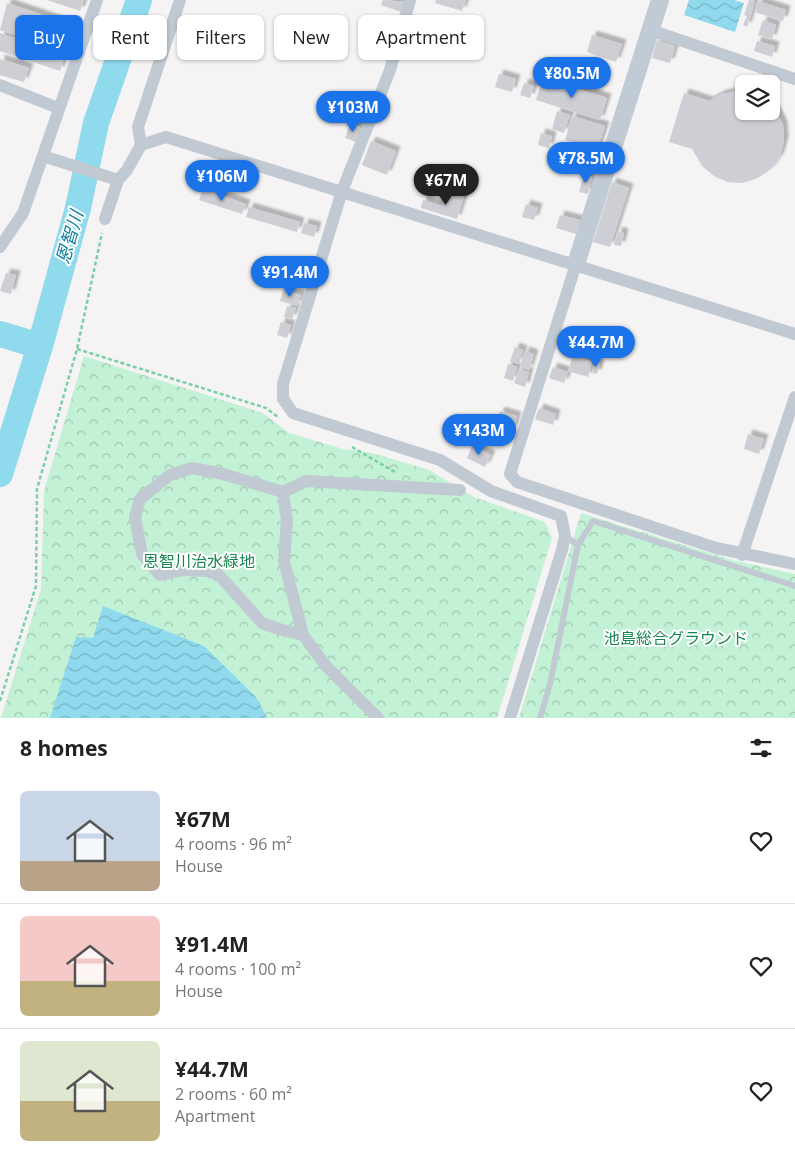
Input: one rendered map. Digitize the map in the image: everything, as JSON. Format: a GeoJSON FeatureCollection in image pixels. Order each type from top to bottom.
{"type":"FeatureCollection","features":[{"type":"Feature","properties":{"kind":"street"},"geometry":{"type":"LineString","coordinates":[[0,247],[23,213],[97,0]]}},
{"type":"Feature","properties":{"kind":"street"},"geometry":{"type":"LineString","coordinates":[[105,219],[118,180],[127,170],[141,145],[138,127],[180,0]]}},
{"type":"Feature","properties":{"kind":"street"},"geometry":{"type":"LineString","coordinates":[[410,0],[390,70],[342,191],[283,384],[283,399],[293,413],[440,460],[491,491],[561,516]]}},
{"type":"Feature","properties":{"kind":"street"},"geometry":{"type":"LineString","coordinates":[[660,0],[510,474],[518,482],[742,555],[795,564]]}},
{"type":"Feature","properties":{"kind":"street"},"geometry":{"type":"LineString","coordinates":[[650,30],[795,79]]}},
{"type":"Feature","properties":{"kind":"street"},"geometry":{"type":"LineString","coordinates":[[0,85],[58,108]]}},
{"type":"Feature","properties":{"kind":"street"},"geometry":{"type":"LineString","coordinates":[[141,145],[166,138],[342,191],[795,334]]}},
{"type":"Feature","properties":{"kind":"street"},"geometry":{"type":"LineString","coordinates":[[43,156],[118,180]]}},
{"type":"Feature","properties":{"kind":"street"},"geometry":{"type":"LineString","coordinates":[[742,555],[795,398]]}},
{"type":"Feature","properties":{"kind":"street"},"geometry":{"type":"LineString","coordinates":[[303,635],[279,630],[262,622],[219,575],[207,571],[184,570],[160,574],[142,554],[137,537],[134,517],[140,500],[170,475],[192,468],[223,474],[283,492],[306,481],[460,490]]}},
{"type":"Feature","properties":{"kind":"street"},"geometry":{"type":"LineString","coordinates":[[283,492],[287,520],[284,561],[303,635],[326,666],[378,718]]}},
{"type":"Feature","properties":{"kind":"street"},"geometry":{"type":"LineString","coordinates":[[561,516],[581,502]]}},
{"type":"Feature","properties":{"kind":"street"},"geometry":{"type":"LineString","coordinates":[[510,718],[565,536],[561,516]]}},
{"type":"Feature","properties":{"kind":"lane"},"geometry":{"type":"LineString","coordinates":[[540,718],[550,684],[578,545],[593,521],[795,586]]}},
{"type":"Feature","properties":{"kind":"lane"},"geometry":{"type":"LineString","coordinates":[[565,536],[578,545]]}},
{"type":"Feature","properties":{"kind":"path"},"geometry":{"type":"LineString","coordinates":[[0,701],[36,586],[37,489],[77,349],[105,219]]}},
{"type":"Feature","properties":{"kind":"path"},"geometry":{"type":"LineString","coordinates":[[77,349],[266,408],[279,418]]}},
{"type":"Feature","properties":{"kind":"path"},"geometry":{"type":"LineString","coordinates":[[346,444],[399,475],[398,487]]}},
{"type":"Feature","properties":{"kind":"green space","name":"恩智川治水緑地"},"geometry":{"type":"Polygon","coordinates":[[[84,356],[263,413],[289,433],[343,449],[372,453],[429,470],[474,497],[545,522],[552,538],[497,718],[1,718],[41,589],[44,491],[84,356]]]}},
{"type":"Feature","properties":{"kind":"green space","name":"池島総合グラウンド"},"geometry":{"type":"Polygon","coordinates":[[[581,513],[732,560],[795,574],[795,718],[519,718],[581,513]]]}},
{"type":"Feature","properties":{"kind":"water"},"geometry":{"type":"Polygon","coordinates":[[[689,0],[734,0],[744,3],[735,32],[684,15],[689,0]]]}},
{"type":"Feature","properties":{"kind":"water"},"geometry":{"type":"Polygon","coordinates":[[[103,606],[204,646],[256,697],[267,718],[50,718],[76,637],[93,638],[103,606]]]}},
{"type":"Feature","properties":{"kind":"building"},"geometry":{"type":"Polygon","coordinates":[[[47,0],[84,0],[80,11],[47,0]]]}},
{"type":"Feature","properties":{"kind":"building"},"geometry":{"type":"Polygon","coordinates":[[[383,0],[404,2],[401,12],[381,5],[383,0]]]}},
{"type":"Feature","properties":{"kind":"building"},"geometry":{"type":"Polygon","coordinates":[[[436,0],[466,0],[462,11],[435,3],[436,0]]]}},
{"type":"Feature","properties":{"kind":"building"},"geometry":{"type":"Polygon","coordinates":[[[749,0],[755,1],[747,27],[743,25],[747,16],[744,15],[749,0]]]}},
{"type":"Feature","properties":{"kind":"building"},"geometry":{"type":"Polygon","coordinates":[[[758,1],[786,10],[783,21],[755,12],[758,1]]]}},
{"type":"Feature","properties":{"kind":"building"},"geometry":{"type":"Polygon","coordinates":[[[7,3],[43,15],[15,15],[15,35],[0,30],[7,3]]]}},
{"type":"Feature","properties":{"kind":"building"},"geometry":{"type":"Polygon","coordinates":[[[763,20],[776,25],[772,39],[758,35],[763,20]]]}},
{"type":"Feature","properties":{"kind":"building"},"geometry":{"type":"Polygon","coordinates":[[[0,33],[15,38],[15,56],[0,51],[0,33]]]}},
{"type":"Feature","properties":{"kind":"building"},"geometry":{"type":"Polygon","coordinates":[[[592,35],[622,44],[616,62],[587,52],[592,35]]]}},
{"type":"Feature","properties":{"kind":"building"},"geometry":{"type":"Polygon","coordinates":[[[657,40],[675,46],[670,63],[652,58],[657,40]]]}},
{"type":"Feature","properties":{"kind":"building"},"geometry":{"type":"Polygon","coordinates":[[[757,41],[775,46],[772,57],[754,51],[757,41]]]}},
{"type":"Feature","properties":{"kind":"building"},"geometry":{"type":"Polygon","coordinates":[[[0,59],[29,68],[24,82],[0,75],[0,59]]]}},
{"type":"Feature","properties":{"kind":"building"},"geometry":{"type":"Polygon","coordinates":[[[27,60],[63,60],[60,71],[27,60]]]}},
{"type":"Feature","properties":{"kind":"building"},"geometry":{"type":"Polygon","coordinates":[[[499,74],[516,79],[512,92],[495,87],[499,74]]]}},
{"type":"Feature","properties":{"kind":"building"},"geometry":{"type":"Polygon","coordinates":[[[543,78],[607,98],[600,120],[536,100],[543,78]]]}},
{"type":"Feature","properties":{"kind":"building"},"geometry":{"type":"Polygon","coordinates":[[[524,83],[534,86],[530,98],[520,95],[524,83]]]}},
{"type":"Feature","properties":{"kind":"building"},"geometry":{"type":"Polygon","coordinates":[[[735,91],[735,120],[780,119],[783,125],[784,141],[780,156],[771,169],[758,178],[743,183],[727,182],[714,176],[702,166],[692,149],[669,142],[684,93],[709,101],[722,94],[735,91]]]}},
{"type":"Feature","properties":{"kind":"building"},"geometry":{"type":"Polygon","coordinates":[[[557,111],[570,115],[564,133],[552,129],[557,111]]]}},
{"type":"Feature","properties":{"kind":"building"},"geometry":{"type":"Polygon","coordinates":[[[572,116],[605,126],[597,150],[565,140],[572,116]]]}},
{"type":"Feature","properties":{"kind":"building"},"geometry":{"type":"Polygon","coordinates":[[[350,124],[360,127],[356,142],[345,138],[350,124]]]}},
{"type":"Feature","properties":{"kind":"building"},"geometry":{"type":"Polygon","coordinates":[[[541,133],[552,136],[549,148],[538,145],[541,133]]]}},
{"type":"Feature","properties":{"kind":"building"},"geometry":{"type":"Polygon","coordinates":[[[371,141],[396,151],[387,175],[362,165],[371,141]]]}},
{"type":"Feature","properties":{"kind":"building"},"geometry":{"type":"Polygon","coordinates":[[[584,174],[592,177],[588,194],[579,192],[584,174]]]}},
{"type":"Feature","properties":{"kind":"building"},"geometry":{"type":"Polygon","coordinates":[[[612,182],[629,188],[610,247],[593,242],[612,182]]]}},
{"type":"Feature","properties":{"kind":"building"},"geometry":{"type":"Polygon","coordinates":[[[203,189],[246,204],[242,214],[199,200],[203,189]]]}},
{"type":"Feature","properties":{"kind":"building"},"geometry":{"type":"Polygon","coordinates":[[[446,191],[464,197],[457,219],[421,208],[423,200],[442,206],[446,191]]]}},
{"type":"Feature","properties":{"kind":"building"},"geometry":{"type":"Polygon","coordinates":[[[526,204],[538,208],[534,220],[522,217],[526,204]]]}},
{"type":"Feature","properties":{"kind":"building"},"geometry":{"type":"Polygon","coordinates":[[[249,207],[300,222],[297,232],[246,217],[249,207]]]}},
{"type":"Feature","properties":{"kind":"building"},"geometry":{"type":"Polygon","coordinates":[[[560,215],[580,220],[576,234],[556,228],[560,215]]]}},
{"type":"Feature","properties":{"kind":"building"},"geometry":{"type":"Polygon","coordinates":[[[304,223],[317,226],[314,237],[301,233],[304,223]]]}},
{"type":"Feature","properties":{"kind":"building"},"geometry":{"type":"Polygon","coordinates":[[[618,231],[624,233],[621,246],[614,245],[618,231]]]}},
{"type":"Feature","properties":{"kind":"building"},"geometry":{"type":"Polygon","coordinates":[[[6,273],[16,275],[11,294],[0,291],[6,273]]]}},
{"type":"Feature","properties":{"kind":"building"},"geometry":{"type":"Polygon","coordinates":[[[283,290],[301,295],[297,306],[280,301],[283,290]]]}},
{"type":"Feature","properties":{"kind":"building"},"geometry":{"type":"Polygon","coordinates":[[[287,306],[296,308],[292,319],[284,317],[287,306]]]}},
{"type":"Feature","properties":{"kind":"building"},"geometry":{"type":"Polygon","coordinates":[[[281,322],[291,325],[287,338],[277,335],[281,322]]]}},
{"type":"Feature","properties":{"kind":"building"},"geometry":{"type":"Polygon","coordinates":[[[515,347],[523,350],[519,364],[510,361],[515,347]]]}},
{"type":"Feature","properties":{"kind":"building"},"geometry":{"type":"Polygon","coordinates":[[[525,351],[534,354],[529,370],[520,367],[525,351]]]}},
{"type":"Feature","properties":{"kind":"building"},"geometry":{"type":"Polygon","coordinates":[[[573,356],[592,362],[588,377],[568,371],[573,356]]]}},
{"type":"Feature","properties":{"kind":"building"},"geometry":{"type":"Polygon","coordinates":[[[595,363],[600,364],[597,374],[592,373],[595,363]]]}},
{"type":"Feature","properties":{"kind":"building"},"geometry":{"type":"Polygon","coordinates":[[[508,364],[517,367],[513,381],[504,378],[508,364]]]}},
{"type":"Feature","properties":{"kind":"building"},"geometry":{"type":"Polygon","coordinates":[[[553,367],[568,372],[564,383],[549,378],[553,367]]]}},
{"type":"Feature","properties":{"kind":"building"},"geometry":{"type":"Polygon","coordinates":[[[519,369],[529,372],[525,387],[514,383],[519,369]]]}},
{"type":"Feature","properties":{"kind":"building"},"geometry":{"type":"Polygon","coordinates":[[[539,408],[556,414],[553,425],[535,419],[539,408]]]}},
{"type":"Feature","properties":{"kind":"building"},"geometry":{"type":"Polygon","coordinates":[[[500,411],[517,416],[513,430],[496,425],[500,411]]]}},
{"type":"Feature","properties":{"kind":"building"},"geometry":{"type":"Polygon","coordinates":[[[748,434],[764,439],[759,454],[744,449],[748,434]]]}},
{"type":"Feature","properties":{"kind":"building"},"geometry":{"type":"Polygon","coordinates":[[[472,446],[491,455],[485,467],[467,458],[472,446]]]}},
{"type":"Feature","properties":{"kind":"waterway","name":"恩智川"},"geometry":{"type":"LineString","coordinates":[[0,474],[40,346],[78,208],[96,123],[139,0]]}},
{"type":"Feature","properties":{"kind":"waterway"},"geometry":{"type":"LineString","coordinates":[[0,334],[40,346]]}}]}
